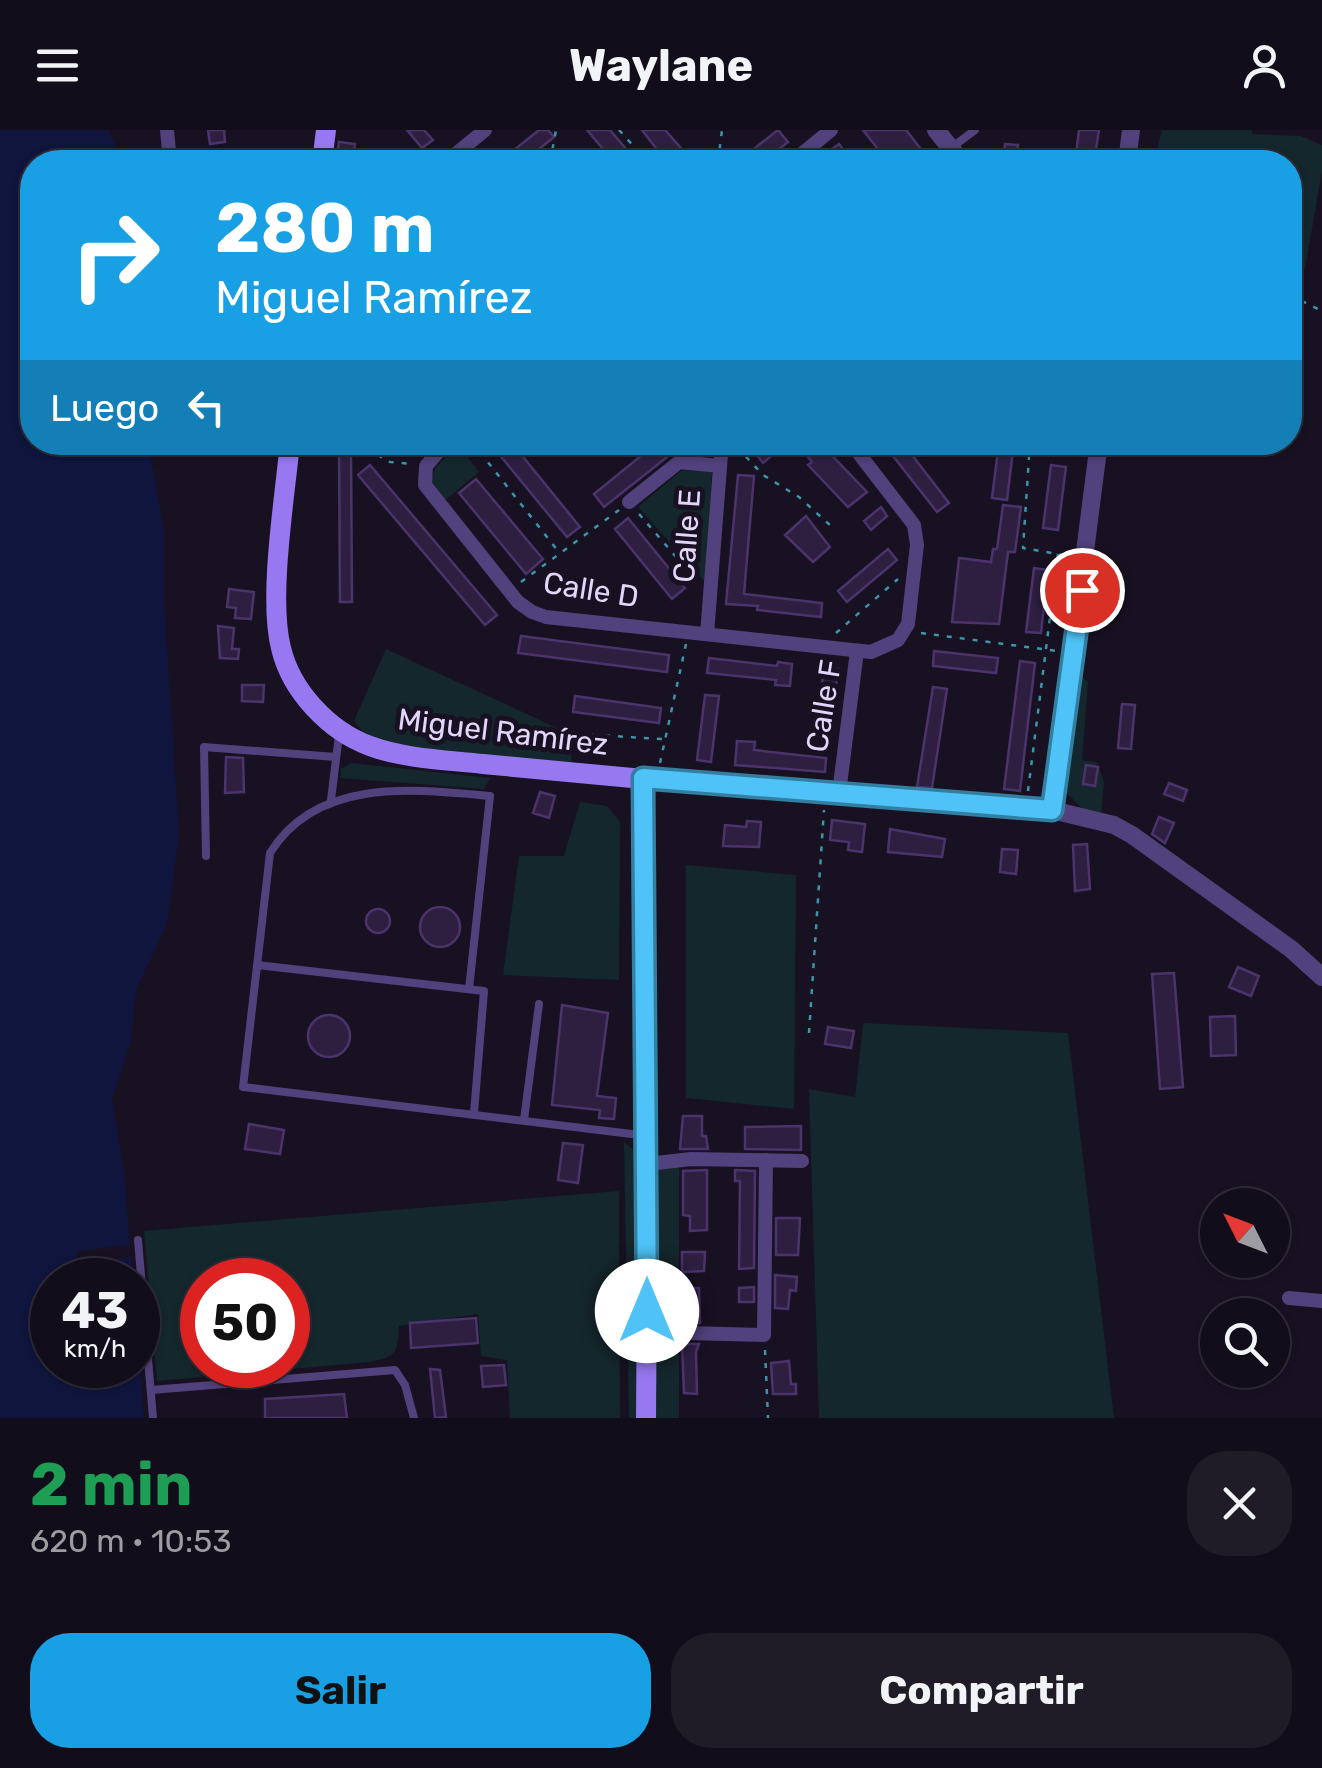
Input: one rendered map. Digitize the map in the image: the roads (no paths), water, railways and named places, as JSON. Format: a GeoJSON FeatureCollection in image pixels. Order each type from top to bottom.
{"type":"FeatureCollection","features":[{"type":"Feature","properties":{"kind":"main road","name":"Miguel Ramírez"},"geometry":{"type":"LineString","coordinates":[[289,455],[278,628],[284,659],[301,691],[340,730],[372,746],[438,760],[650,779]]}},
{"type":"Feature","properties":{"kind":"main road"},"geometry":{"type":"LineString","coordinates":[[646,1418],[650,779]]}},
{"type":"Feature","properties":{"kind":"street"},"geometry":{"type":"LineString","coordinates":[[461,150],[485,130]]}},
{"type":"Feature","properties":{"kind":"street"},"geometry":{"type":"LineString","coordinates":[[807,150],[831,130]]}},
{"type":"Feature","properties":{"kind":"street"},"geometry":{"type":"LineString","coordinates":[[936,130],[952,150]]}},
{"type":"Feature","properties":{"kind":"street","name":"Calle D"},"geometry":{"type":"LineString","coordinates":[[436,455],[426,466],[424,484],[429,494],[509,591],[532,612],[546,617],[857,651]]}},
{"type":"Feature","properties":{"kind":"street","name":"Calle E"},"geometry":{"type":"LineString","coordinates":[[629,502],[688,455]]}},
{"type":"Feature","properties":{"kind":"street","name":"Calle E"},"geometry":{"type":"LineString","coordinates":[[707,634],[721,455]]}},
{"type":"Feature","properties":{"kind":"street","name":"Calle F"},"geometry":{"type":"LineString","coordinates":[[832,793],[857,651],[882,650],[904,631],[917,545],[914,524],[860,455]]}},
{"type":"Feature","properties":{"kind":"street"},"geometry":{"type":"LineString","coordinates":[[1052,810],[1098,455]]}},
{"type":"Feature","properties":{"kind":"street"},"geometry":{"type":"LineString","coordinates":[[680,462],[720,466]]}},
{"type":"Feature","properties":{"kind":"street","name":"Miguel Ramírez"},"geometry":{"type":"LineString","coordinates":[[650,779],[1052,810],[1114,826],[1291,949],[1322,978]]}},
{"type":"Feature","properties":{"kind":"street"},"geometry":{"type":"LineString","coordinates":[[648,1164],[691,1159],[802,1161]]}},
{"type":"Feature","properties":{"kind":"street"},"geometry":{"type":"LineString","coordinates":[[647,1332],[764,1334],[766,1160]]}},
{"type":"Feature","properties":{"kind":"street"},"geometry":{"type":"LineString","coordinates":[[1290,1298],[1322,1301]]}},
{"type":"Feature","properties":{"kind":"lane"},"geometry":{"type":"LineString","coordinates":[[331,800],[340,730]]}},
{"type":"Feature","properties":{"kind":"lane"},"geometry":{"type":"LineString","coordinates":[[206,856],[204,747],[336,757]]}},
{"type":"Feature","properties":{"kind":"lane"},"geometry":{"type":"LineString","coordinates":[[469,990],[490,796],[410,789],[331,800],[282,834],[270,853],[243,1086],[648,1136]]}},
{"type":"Feature","properties":{"kind":"lane"},"geometry":{"type":"LineString","coordinates":[[257,965],[484,992],[474,1112]]}},
{"type":"Feature","properties":{"kind":"lane"},"geometry":{"type":"LineString","coordinates":[[524,1120],[539,1004]]}},
{"type":"Feature","properties":{"kind":"lane"},"geometry":{"type":"LineString","coordinates":[[138,1240],[153,1418]]}},
{"type":"Feature","properties":{"kind":"lane"},"geometry":{"type":"LineString","coordinates":[[151,1390],[394,1370],[406,1385],[414,1418]]}}]}
